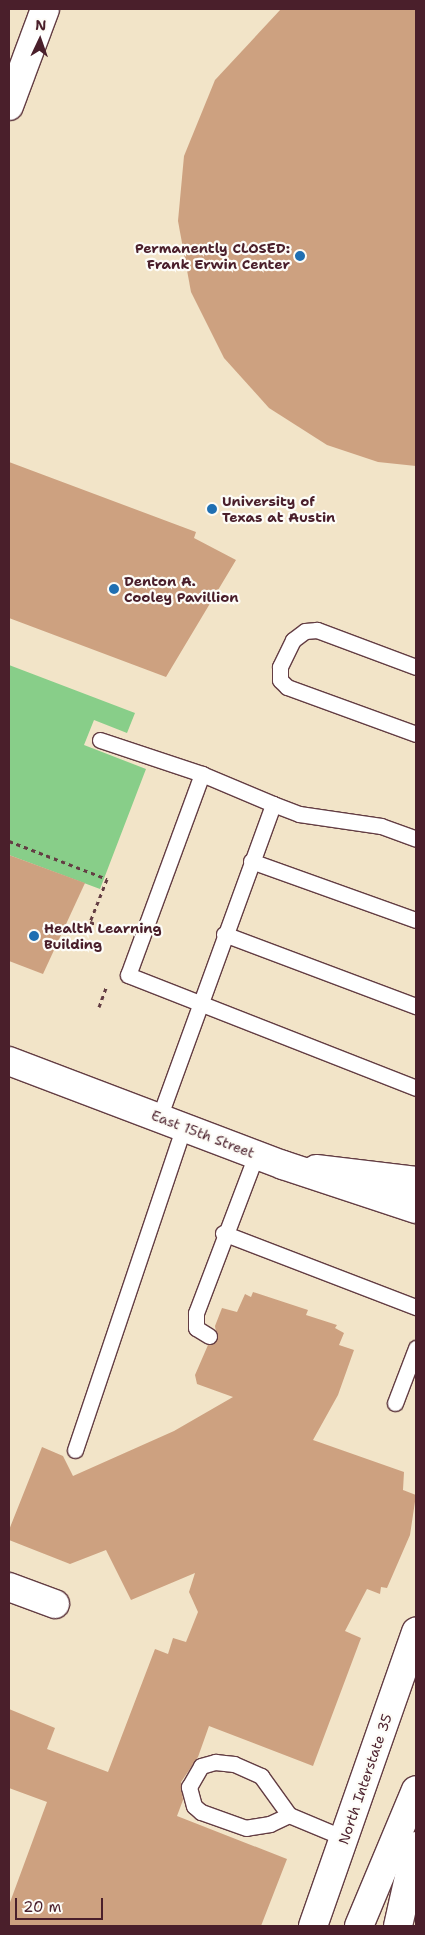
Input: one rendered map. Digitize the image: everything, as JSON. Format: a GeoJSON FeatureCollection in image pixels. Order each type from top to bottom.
{"type":"FeatureCollection","features":[{"type":"Feature","properties":{"kind":"main road"},"geometry":{"type":"LineString","coordinates":[[9,106],[44,9]]}},
{"type":"Feature","properties":{"kind":"main road","name":"East 15th Street"},"geometry":{"type":"LineString","coordinates":[[9,1061],[256,1155],[410,1210]]}},
{"type":"Feature","properties":{"kind":"main road"},"geometry":{"type":"LineString","coordinates":[[283,1165],[416,1181]]}},
{"type":"Feature","properties":{"kind":"main road"},"geometry":{"type":"LineString","coordinates":[[9,1587],[55,1604]]}},
{"type":"Feature","properties":{"kind":"main road","name":"North Interstate 35"},"geometry":{"type":"LineString","coordinates":[[313,1926],[416,1632]]}},
{"type":"Feature","properties":{"kind":"main road"},"geometry":{"type":"LineString","coordinates":[[363,1916],[416,1790]]}},
{"type":"Feature","properties":{"kind":"main road"},"geometry":{"type":"LineString","coordinates":[[398,1926],[416,1846]]}},
{"type":"Feature","properties":{"kind":"lane"},"geometry":{"type":"LineString","coordinates":[[416,666],[316,630],[305,631],[293,640],[280,666],[280,680],[287,687],[416,734]]}},
{"type":"Feature","properties":{"kind":"lane"},"geometry":{"type":"LineString","coordinates":[[100,740],[202,774],[299,814],[381,826],[416,839]]}},
{"type":"Feature","properties":{"kind":"lane"},"geometry":{"type":"LineString","coordinates":[[202,774],[128,975],[416,1088]]}},
{"type":"Feature","properties":{"kind":"lane"},"geometry":{"type":"LineString","coordinates":[[159,1118],[198,1003],[273,804]]}},
{"type":"Feature","properties":{"kind":"lane"},"geometry":{"type":"LineString","coordinates":[[251,862],[416,920]]}},
{"type":"Feature","properties":{"kind":"lane"},"geometry":{"type":"LineString","coordinates":[[224,934],[416,1006]]}},
{"type":"Feature","properties":{"kind":"lane"},"geometry":{"type":"LineString","coordinates":[[75,1450],[184,1127]]}},
{"type":"Feature","properties":{"kind":"lane"},"geometry":{"type":"LineString","coordinates":[[209,1336],[196,1328],[196,1313],[223,1233],[256,1155]]}},
{"type":"Feature","properties":{"kind":"lane"},"geometry":{"type":"LineString","coordinates":[[223,1233],[416,1307]]}},
{"type":"Feature","properties":{"kind":"lane"},"geometry":{"type":"LineString","coordinates":[[395,1403],[416,1348]]}},
{"type":"Feature","properties":{"kind":"lane"},"geometry":{"type":"LineString","coordinates":[[289,1815],[270,1824],[246,1828],[201,1812],[194,1806],[189,1787],[201,1766],[214,1762],[234,1764],[261,1776],[289,1815],[344,1838]]}},
{"type":"Feature","properties":{"kind":"path"},"geometry":{"type":"LineString","coordinates":[[9,841],[107,880],[90,922],[126,936]]}},
{"type":"Feature","properties":{"kind":"path"},"geometry":{"type":"LineString","coordinates":[[99,1007],[109,980]]}},
{"type":"Feature","properties":{"kind":"green space"},"geometry":{"type":"Polygon","coordinates":[[[9,665],[135,713],[127,733],[94,720],[84,745],[146,769],[100,889],[9,855],[9,665]]]}},
{"type":"Feature","properties":{"kind":"building","name":"Permanently CLOSED: Frank Erwin Center"},"geometry":{"type":"Polygon","coordinates":[[[281,9],[416,9],[416,466],[378,462],[327,445],[269,408],[224,358],[191,292],[178,221],[184,156],[215,80],[281,9]]]}},
{"type":"Feature","properties":{"kind":"building","name":"Denton A. Cooley Pavillion"},"geometry":{"type":"Polygon","coordinates":[[[9,462],[196,532],[194,538],[236,560],[166,677],[9,618],[9,462]]]}},
{"type":"Feature","properties":{"kind":"building","name":"Health Learning Building"},"geometry":{"type":"Polygon","coordinates":[[[9,855],[85,883],[43,974],[9,961],[9,855]]]}},
{"type":"Feature","properties":{"kind":"building"},"geometry":{"type":"Polygon","coordinates":[[[253,1292],[308,1310],[306,1315],[337,1325],[335,1328],[344,1333],[339,1345],[354,1350],[338,1395],[313,1440],[404,1472],[403,1490],[416,1495],[410,1535],[387,1588],[381,1587],[380,1594],[367,1589],[345,1631],[361,1638],[313,1766],[209,1726],[198,1757],[181,1782],[183,1800],[177,1816],[287,1859],[261,1926],[9,1926],[9,1905],[47,1802],[9,1788],[9,1709],[55,1728],[47,1749],[108,1772],[155,1649],[168,1654],[173,1638],[186,1642],[198,1612],[189,1592],[195,1573],[131,1600],[106,1550],[70,1564],[9,1540],[9,1530],[42,1447],[63,1456],[73,1476],[174,1431],[233,1397],[197,1384],[195,1375],[208,1345],[217,1340],[215,1326],[222,1308],[237,1312],[245,1294],[251,1297],[253,1292]]]}},
{"type":"Feature","properties":{"kind":"place","name":"Permanently CLOSED: Frank Erwin Center"},"geometry":{"type":"Point","coordinates":[300,256]}},
{"type":"Feature","properties":{"kind":"place","name":"University of Texas at Austin"},"geometry":{"type":"Point","coordinates":[212,509]}},
{"type":"Feature","properties":{"kind":"place","name":"Denton A. Cooley Pavillion"},"geometry":{"type":"Point","coordinates":[114,589]}},
{"type":"Feature","properties":{"kind":"place","name":"Health Learning Building"},"geometry":{"type":"Point","coordinates":[34,936]}}]}
